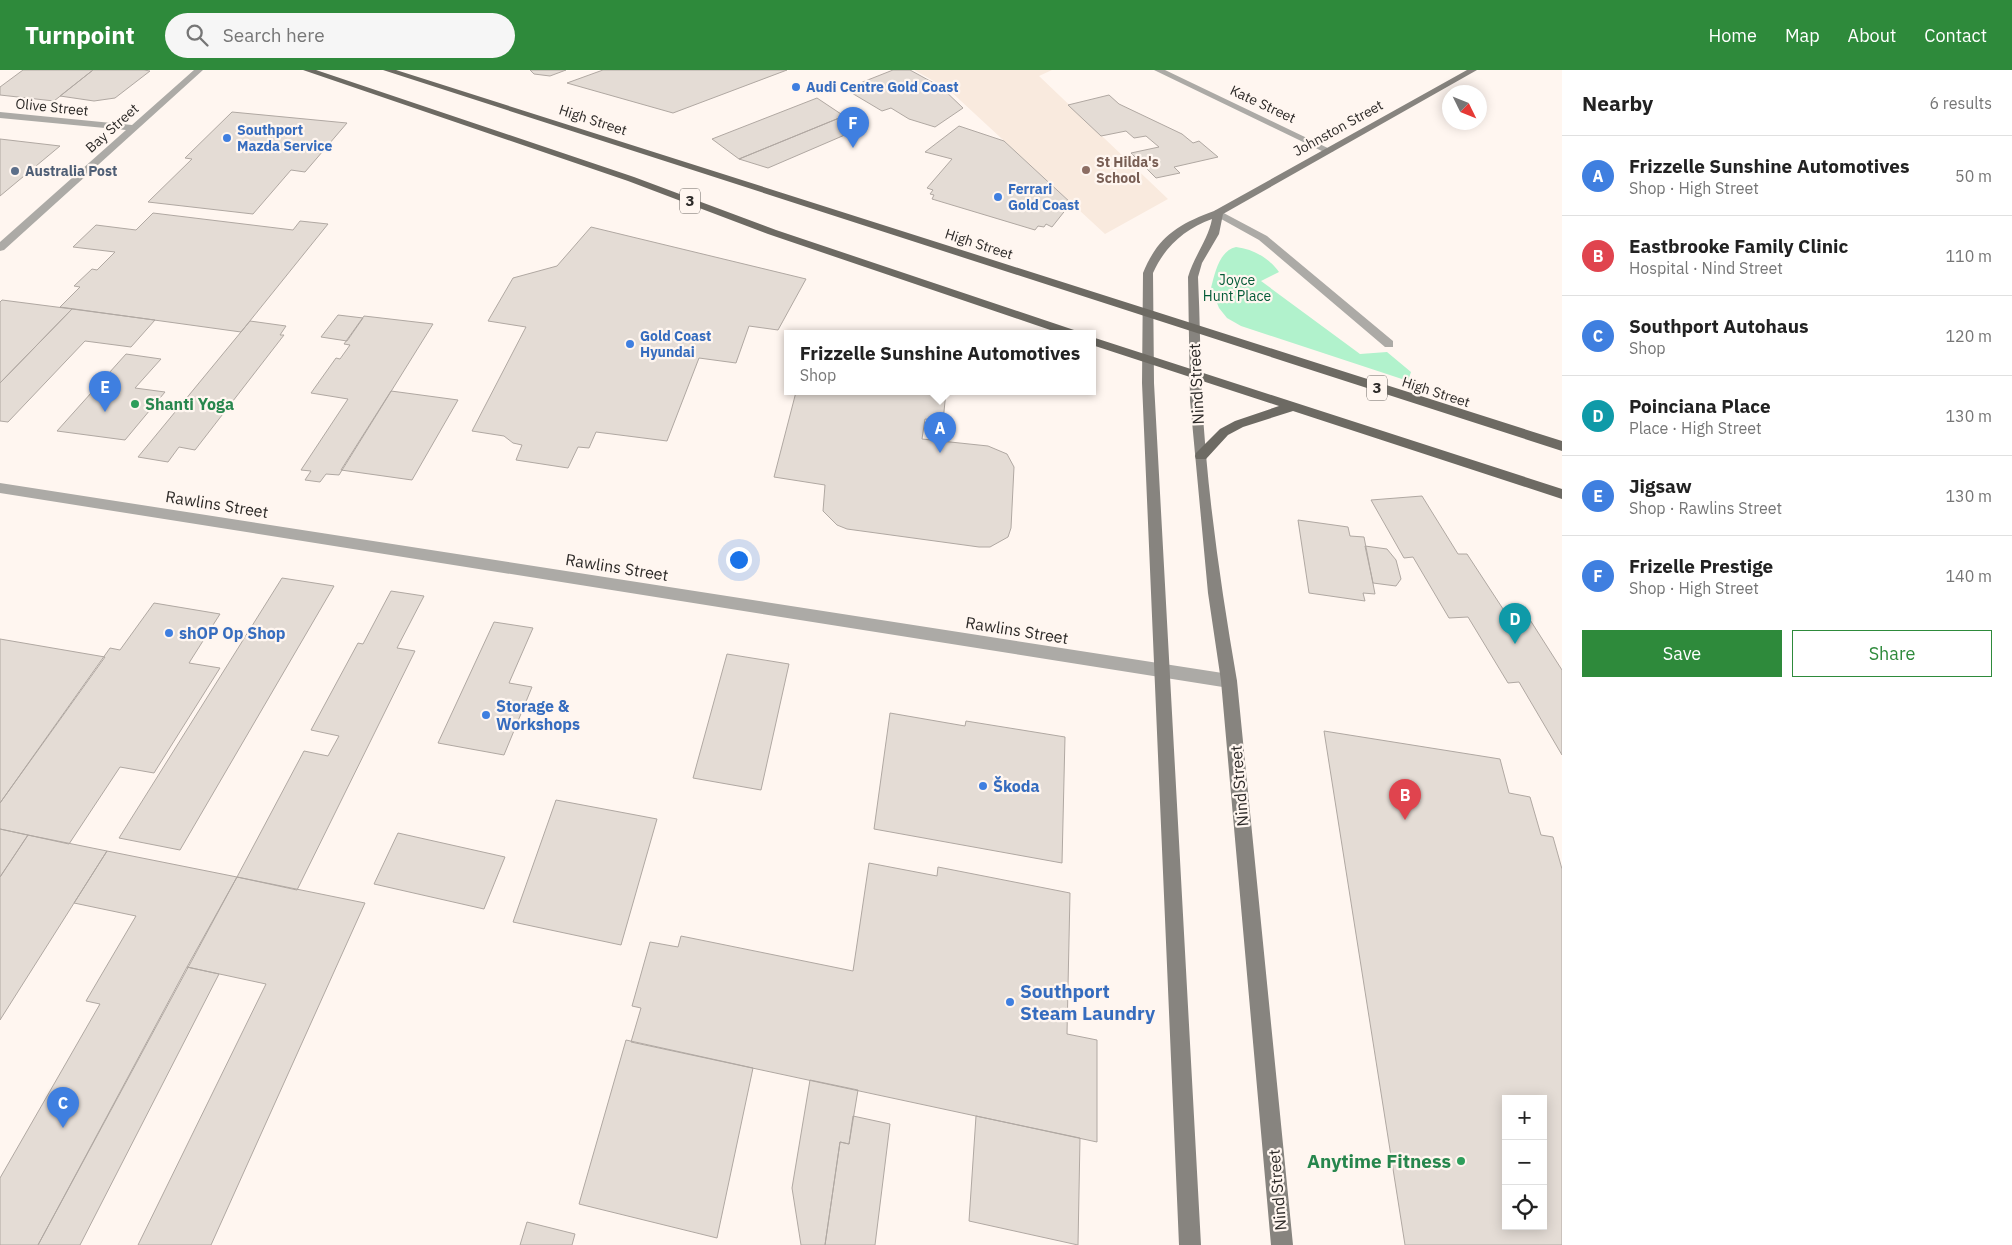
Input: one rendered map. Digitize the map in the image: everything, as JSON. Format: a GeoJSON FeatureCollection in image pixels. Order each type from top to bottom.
{"type":"FeatureCollection","features":[{"type":"Feature","properties":{"kind":"main road","name":"3"},"geometry":{"type":"LineString","coordinates":[[307,70],[631,179],[772,232],[1061,330]]}},
{"type":"Feature","properties":{"kind":"main road","name":"High Street"},"geometry":{"type":"LineString","coordinates":[[387,70],[1147,315],[1562,446]]}},
{"type":"Feature","properties":{"kind":"main road"},"geometry":{"type":"LineString","coordinates":[[1096,342],[1562,494]]}},
{"type":"Feature","properties":{"kind":"main road"},"geometry":{"type":"LineString","coordinates":[[1201,456],[1224,432],[1239,424],[1292,407]]}},
{"type":"Feature","properties":{"kind":"street","name":"Bay Street"},"geometry":{"type":"LineString","coordinates":[[0,248],[199,70]]}},
{"type":"Feature","properties":{"kind":"street","name":"Kate Street"},"geometry":{"type":"LineString","coordinates":[[1158,70],[1329,151]]}},
{"type":"Feature","properties":{"kind":"street","name":"Johnston Street"},"geometry":{"type":"LineString","coordinates":[[1149,360],[1148,273],[1162,248],[1187,225],[1218,213],[1270,182],[1473,70]]}},
{"type":"Feature","properties":{"kind":"street","name":"Olive Street"},"geometry":{"type":"LineString","coordinates":[[0,115],[132,128]]}},
{"type":"Feature","properties":{"kind":"street"},"geometry":{"type":"LineString","coordinates":[[1193,328],[1193,277],[1197,263],[1214,234],[1218,213],[1263,238],[1389,344]]}},
{"type":"Feature","properties":{"kind":"street","name":"Nind Street"},"geometry":{"type":"LineString","coordinates":[[1193,328],[1201,456],[1215,592],[1229,681],[1282,1245]]}},
{"type":"Feature","properties":{"kind":"street"},"geometry":{"type":"LineString","coordinates":[[1149,360],[1190,1245]]}},
{"type":"Feature","properties":{"kind":"street","name":"Rawlins Street"},"geometry":{"type":"LineString","coordinates":[[0,488],[1229,681]]}},
{"type":"Feature","properties":{"kind":"shaded area","name":"St Hilda's School"},"geometry":{"type":"Polygon","coordinates":[[[914,70],[1052,70],[1039,76],[1168,199],[1105,234],[948,89],[914,70]]]}},
{"type":"Feature","properties":{"kind":"green space","name":"Joyce Hunt Place"},"geometry":{"type":"Polygon","coordinates":[[[1236,247],[1260,255],[1279,272],[1261,281],[1360,354],[1387,352],[1411,372],[1408,381],[1241,326],[1227,318],[1219,308],[1211,288],[1216,269],[1225,253],[1236,247]]]}},
{"type":"Feature","properties":{"kind":"building"},"geometry":{"type":"Polygon","coordinates":[[[23,70],[93,70],[54,101],[0,95],[0,87],[23,70]]]}},
{"type":"Feature","properties":{"kind":"building"},"geometry":{"type":"Polygon","coordinates":[[[93,70],[150,71],[115,98],[94,101],[60,96],[93,70]]]}},
{"type":"Feature","properties":{"kind":"building"},"geometry":{"type":"Polygon","coordinates":[[[530,70],[566,70],[550,76],[534,74],[530,70]]]}},
{"type":"Feature","properties":{"kind":"building"},"geometry":{"type":"Polygon","coordinates":[[[603,70],[787,70],[673,113],[567,83],[603,70]]]}},
{"type":"Feature","properties":{"kind":"building"},"geometry":{"type":"Polygon","coordinates":[[[893,70],[910,70],[941,87],[963,108],[935,127],[909,119],[891,108],[882,111],[845,89],[893,70]]]}},
{"type":"Feature","properties":{"kind":"building"},"geometry":{"type":"Polygon","coordinates":[[[1109,95],[1119,104],[1182,134],[1193,143],[1199,141],[1218,157],[1174,167],[1180,173],[1156,178],[1131,153],[1159,147],[1146,136],[1134,138],[1126,131],[1101,136],[1068,105],[1109,95]]]}},
{"type":"Feature","properties":{"kind":"building"},"geometry":{"type":"Polygon","coordinates":[[[817,98],[844,116],[739,159],[712,139],[817,98]]]}},
{"type":"Feature","properties":{"kind":"building"},"geometry":{"type":"Polygon","coordinates":[[[232,112],[347,123],[305,172],[291,170],[253,214],[148,202],[192,159],[185,158],[232,112]]]}},
{"type":"Feature","properties":{"kind":"building"},"geometry":{"type":"Polygon","coordinates":[[[849,114],[854,131],[768,168],[739,159],[849,114]]]}},
{"type":"Feature","properties":{"kind":"building"},"geometry":{"type":"Polygon","coordinates":[[[959,126],[1004,141],[1071,203],[1052,227],[1046,224],[1044,227],[1038,226],[1035,230],[932,199],[934,195],[930,194],[933,190],[927,188],[952,159],[925,152],[959,126]]]}},
{"type":"Feature","properties":{"kind":"building","name":"Australia Post"},"geometry":{"type":"Polygon","coordinates":[[[0,139],[60,146],[0,196],[0,139]]]}},
{"type":"Feature","properties":{"kind":"building"},"geometry":{"type":"Polygon","coordinates":[[[153,213],[293,230],[300,221],[328,224],[241,332],[60,307],[80,287],[74,286],[92,269],[97,270],[115,252],[73,247],[96,225],[136,230],[153,213]]]}},
{"type":"Feature","properties":{"kind":"building","name":"Gold Coast Hyundai"},"geometry":{"type":"Polygon","coordinates":[[[591,227],[806,279],[778,330],[749,326],[736,363],[699,358],[667,441],[596,432],[589,448],[578,447],[568,468],[516,460],[522,445],[513,443],[504,436],[472,431],[526,327],[488,321],[513,278],[557,266],[591,227]]]}},
{"type":"Feature","properties":{"kind":"building"},"geometry":{"type":"Polygon","coordinates":[[[2,300],[72,309],[0,383],[0,302],[2,300]]]}},
{"type":"Feature","properties":{"kind":"building"},"geometry":{"type":"Polygon","coordinates":[[[72,309],[155,320],[131,347],[85,341],[8,422],[0,421],[0,383],[72,309]]]}},
{"type":"Feature","properties":{"kind":"building"},"geometry":{"type":"Polygon","coordinates":[[[338,315],[363,318],[347,341],[321,337],[338,315]]]}},
{"type":"Feature","properties":{"kind":"building"},"geometry":{"type":"Polygon","coordinates":[[[364,316],[433,324],[339,475],[326,474],[320,482],[305,480],[311,471],[301,470],[348,399],[311,393],[336,358],[340,359],[350,345],[344,344],[364,316]]]}},
{"type":"Feature","properties":{"kind":"building"},"geometry":{"type":"Polygon","coordinates":[[[250,321],[286,326],[280,335],[284,335],[195,450],[179,447],[168,462],[138,457],[250,321]]]}},
{"type":"Feature","properties":{"kind":"building"},"geometry":{"type":"Polygon","coordinates":[[[126,354],[161,359],[135,388],[165,392],[125,440],[57,431],[126,354]]]}},
{"type":"Feature","properties":{"kind":"building"},"geometry":{"type":"Polygon","coordinates":[[[391,391],[458,400],[412,480],[341,470],[391,391]]]}},
{"type":"Feature","properties":{"kind":"building"},"geometry":{"type":"Polygon","coordinates":[[[795,395],[946,395],[943,421],[925,419],[922,439],[988,446],[1007,454],[1014,467],[1011,528],[1008,537],[990,547],[847,529],[837,525],[823,511],[825,485],[774,477],[795,395]]]}},
{"type":"Feature","properties":{"kind":"building"},"geometry":{"type":"Polygon","coordinates":[[[1422,496],[1458,554],[1467,554],[1505,612],[1525,612],[1562,670],[1562,755],[1519,682],[1508,683],[1468,617],[1449,618],[1413,557],[1404,558],[1371,500],[1422,496]]]}},
{"type":"Feature","properties":{"kind":"building"},"geometry":{"type":"Polygon","coordinates":[[[1298,520],[1348,527],[1350,536],[1364,537],[1375,594],[1363,593],[1365,601],[1309,593],[1298,520]]]}},
{"type":"Feature","properties":{"kind":"building"},"geometry":{"type":"Polygon","coordinates":[[[1365,546],[1387,549],[1396,560],[1401,579],[1396,586],[1373,583],[1365,546]]]}},
{"type":"Feature","properties":{"kind":"building"},"geometry":{"type":"Polygon","coordinates":[[[282,578],[334,586],[180,850],[119,838],[282,578]]]}},
{"type":"Feature","properties":{"kind":"building"},"geometry":{"type":"Polygon","coordinates":[[[391,591],[424,596],[397,648],[415,651],[297,890],[237,877],[304,751],[328,756],[339,736],[311,730],[358,643],[363,644],[391,591]]]}},
{"type":"Feature","properties":{"kind":"building"},"geometry":{"type":"Polygon","coordinates":[[[154,603],[220,614],[189,663],[220,668],[154,773],[120,767],[69,844],[0,829],[0,803],[110,648],[120,650],[154,603]]]}},
{"type":"Feature","properties":{"kind":"building","name":"Storage & Workshops"},"geometry":{"type":"Polygon","coordinates":[[[494,622],[533,628],[509,683],[532,687],[504,755],[438,743],[494,622]]]}},
{"type":"Feature","properties":{"kind":"building"},"geometry":{"type":"Polygon","coordinates":[[[0,639],[105,657],[0,803],[0,639]]]}},
{"type":"Feature","properties":{"kind":"building"},"geometry":{"type":"Polygon","coordinates":[[[727,654],[789,664],[761,790],[693,778],[727,654]]]}},
{"type":"Feature","properties":{"kind":"building"},"geometry":{"type":"Polygon","coordinates":[[[890,713],[965,726],[966,721],[1065,737],[1062,863],[874,829],[890,713]]]}},
{"type":"Feature","properties":{"kind":"building"},"geometry":{"type":"Polygon","coordinates":[[[1324,731],[1500,759],[1509,793],[1530,797],[1541,835],[1553,837],[1562,869],[1562,1245],[1405,1245],[1324,731]]]}},
{"type":"Feature","properties":{"kind":"building"},"geometry":{"type":"Polygon","coordinates":[[[556,800],[657,819],[621,945],[513,922],[556,800]]]}},
{"type":"Feature","properties":{"kind":"building"},"geometry":{"type":"Polygon","coordinates":[[[0,829],[28,835],[0,877],[0,829]]]}},
{"type":"Feature","properties":{"kind":"building"},"geometry":{"type":"Polygon","coordinates":[[[398,833],[505,857],[484,909],[374,884],[398,833]]]}},
{"type":"Feature","properties":{"kind":"building"},"geometry":{"type":"Polygon","coordinates":[[[28,835],[107,851],[0,1020],[0,877],[28,835]]]}},
{"type":"Feature","properties":{"kind":"building"},"geometry":{"type":"Polygon","coordinates":[[[107,851],[237,877],[38,1245],[0,1245],[0,1178],[100,1004],[86,1001],[136,916],[74,903],[107,851]]]}},
{"type":"Feature","properties":{"kind":"building"},"geometry":{"type":"Polygon","coordinates":[[[869,863],[937,876],[938,867],[1070,893],[1067,1034],[1097,1040],[1097,1142],[631,1042],[641,1008],[632,1006],[650,942],[678,947],[681,936],[853,971],[869,863]]]}},
{"type":"Feature","properties":{"kind":"building"},"geometry":{"type":"Polygon","coordinates":[[[237,877],[365,903],[211,1245],[138,1245],[266,984],[187,967],[237,877]]]}},
{"type":"Feature","properties":{"kind":"building"},"geometry":{"type":"Polygon","coordinates":[[[187,967],[219,974],[80,1245],[38,1245],[187,967]]]}},
{"type":"Feature","properties":{"kind":"building"},"geometry":{"type":"Polygon","coordinates":[[[626,1040],[753,1068],[717,1238],[579,1204],[626,1040]]]}},
{"type":"Feature","properties":{"kind":"building"},"geometry":{"type":"Polygon","coordinates":[[[810,1080],[858,1090],[849,1144],[840,1142],[825,1245],[801,1245],[792,1188],[810,1080]]]}},
{"type":"Feature","properties":{"kind":"building"},"geometry":{"type":"Polygon","coordinates":[[[853,1116],[890,1124],[875,1245],[825,1245],[840,1142],[849,1144],[853,1116]]]}},
{"type":"Feature","properties":{"kind":"building"},"geometry":{"type":"Polygon","coordinates":[[[976,1116],[1080,1138],[1078,1245],[969,1221],[976,1116]]]}},
{"type":"Feature","properties":{"kind":"building"},"geometry":{"type":"Polygon","coordinates":[[[527,1222],[575,1234],[572,1245],[520,1245],[527,1222]]]}},
{"type":"Feature","properties":{"kind":"place","name":"Audi Centre Gold Coast"},"geometry":{"type":"Point","coordinates":[796,87]}},
{"type":"Feature","properties":{"kind":"place","name":"Southport Mazda Service"},"geometry":{"type":"Point","coordinates":[227,138]}},
{"type":"Feature","properties":{"kind":"place","name":"Frizelle Prestige"},"geometry":{"type":"Point","coordinates":[853,148]}},
{"type":"Feature","properties":{"kind":"place","name":"St Hilda's School"},"geometry":{"type":"Point","coordinates":[1086,170]}},
{"type":"Feature","properties":{"kind":"place","name":"Australia Post"},"geometry":{"type":"Point","coordinates":[15,171]}},
{"type":"Feature","properties":{"kind":"place","name":"Ferrari Gold Coast"},"geometry":{"type":"Point","coordinates":[998,197]}},
{"type":"Feature","properties":{"kind":"place","name":"Gold Coast Hyundai"},"geometry":{"type":"Point","coordinates":[630,344]}},
{"type":"Feature","properties":{"kind":"place","name":"Shanti Yoga"},"geometry":{"type":"Point","coordinates":[135,404]}},
{"type":"Feature","properties":{"kind":"place","name":"Jigsaw"},"geometry":{"type":"Point","coordinates":[105,412]}},
{"type":"Feature","properties":{"kind":"place","name":"Frizzelle Sunshine Automotives"},"geometry":{"type":"Point","coordinates":[940,453]}},
{"type":"Feature","properties":{"kind":"place","name":"shOP Op Shop"},"geometry":{"type":"Point","coordinates":[169,633]}},
{"type":"Feature","properties":{"kind":"place","name":"Poinciana Place"},"geometry":{"type":"Point","coordinates":[1515,644]}},
{"type":"Feature","properties":{"kind":"place","name":"Storage & Workshops"},"geometry":{"type":"Point","coordinates":[486,715]}},
{"type":"Feature","properties":{"kind":"place","name":"Škoda"},"geometry":{"type":"Point","coordinates":[983,786]}},
{"type":"Feature","properties":{"kind":"place","name":"Eastbrooke Family Clinic"},"geometry":{"type":"Point","coordinates":[1405,820]}},
{"type":"Feature","properties":{"kind":"place","name":"Southport Steam Laundry"},"geometry":{"type":"Point","coordinates":[1010,1002]}},
{"type":"Feature","properties":{"kind":"place","name":"Southport Autohaus"},"geometry":{"type":"Point","coordinates":[63,1128]}},
{"type":"Feature","properties":{"kind":"place","name":"Anytime Fitness"},"geometry":{"type":"Point","coordinates":[1461,1161]}}]}
